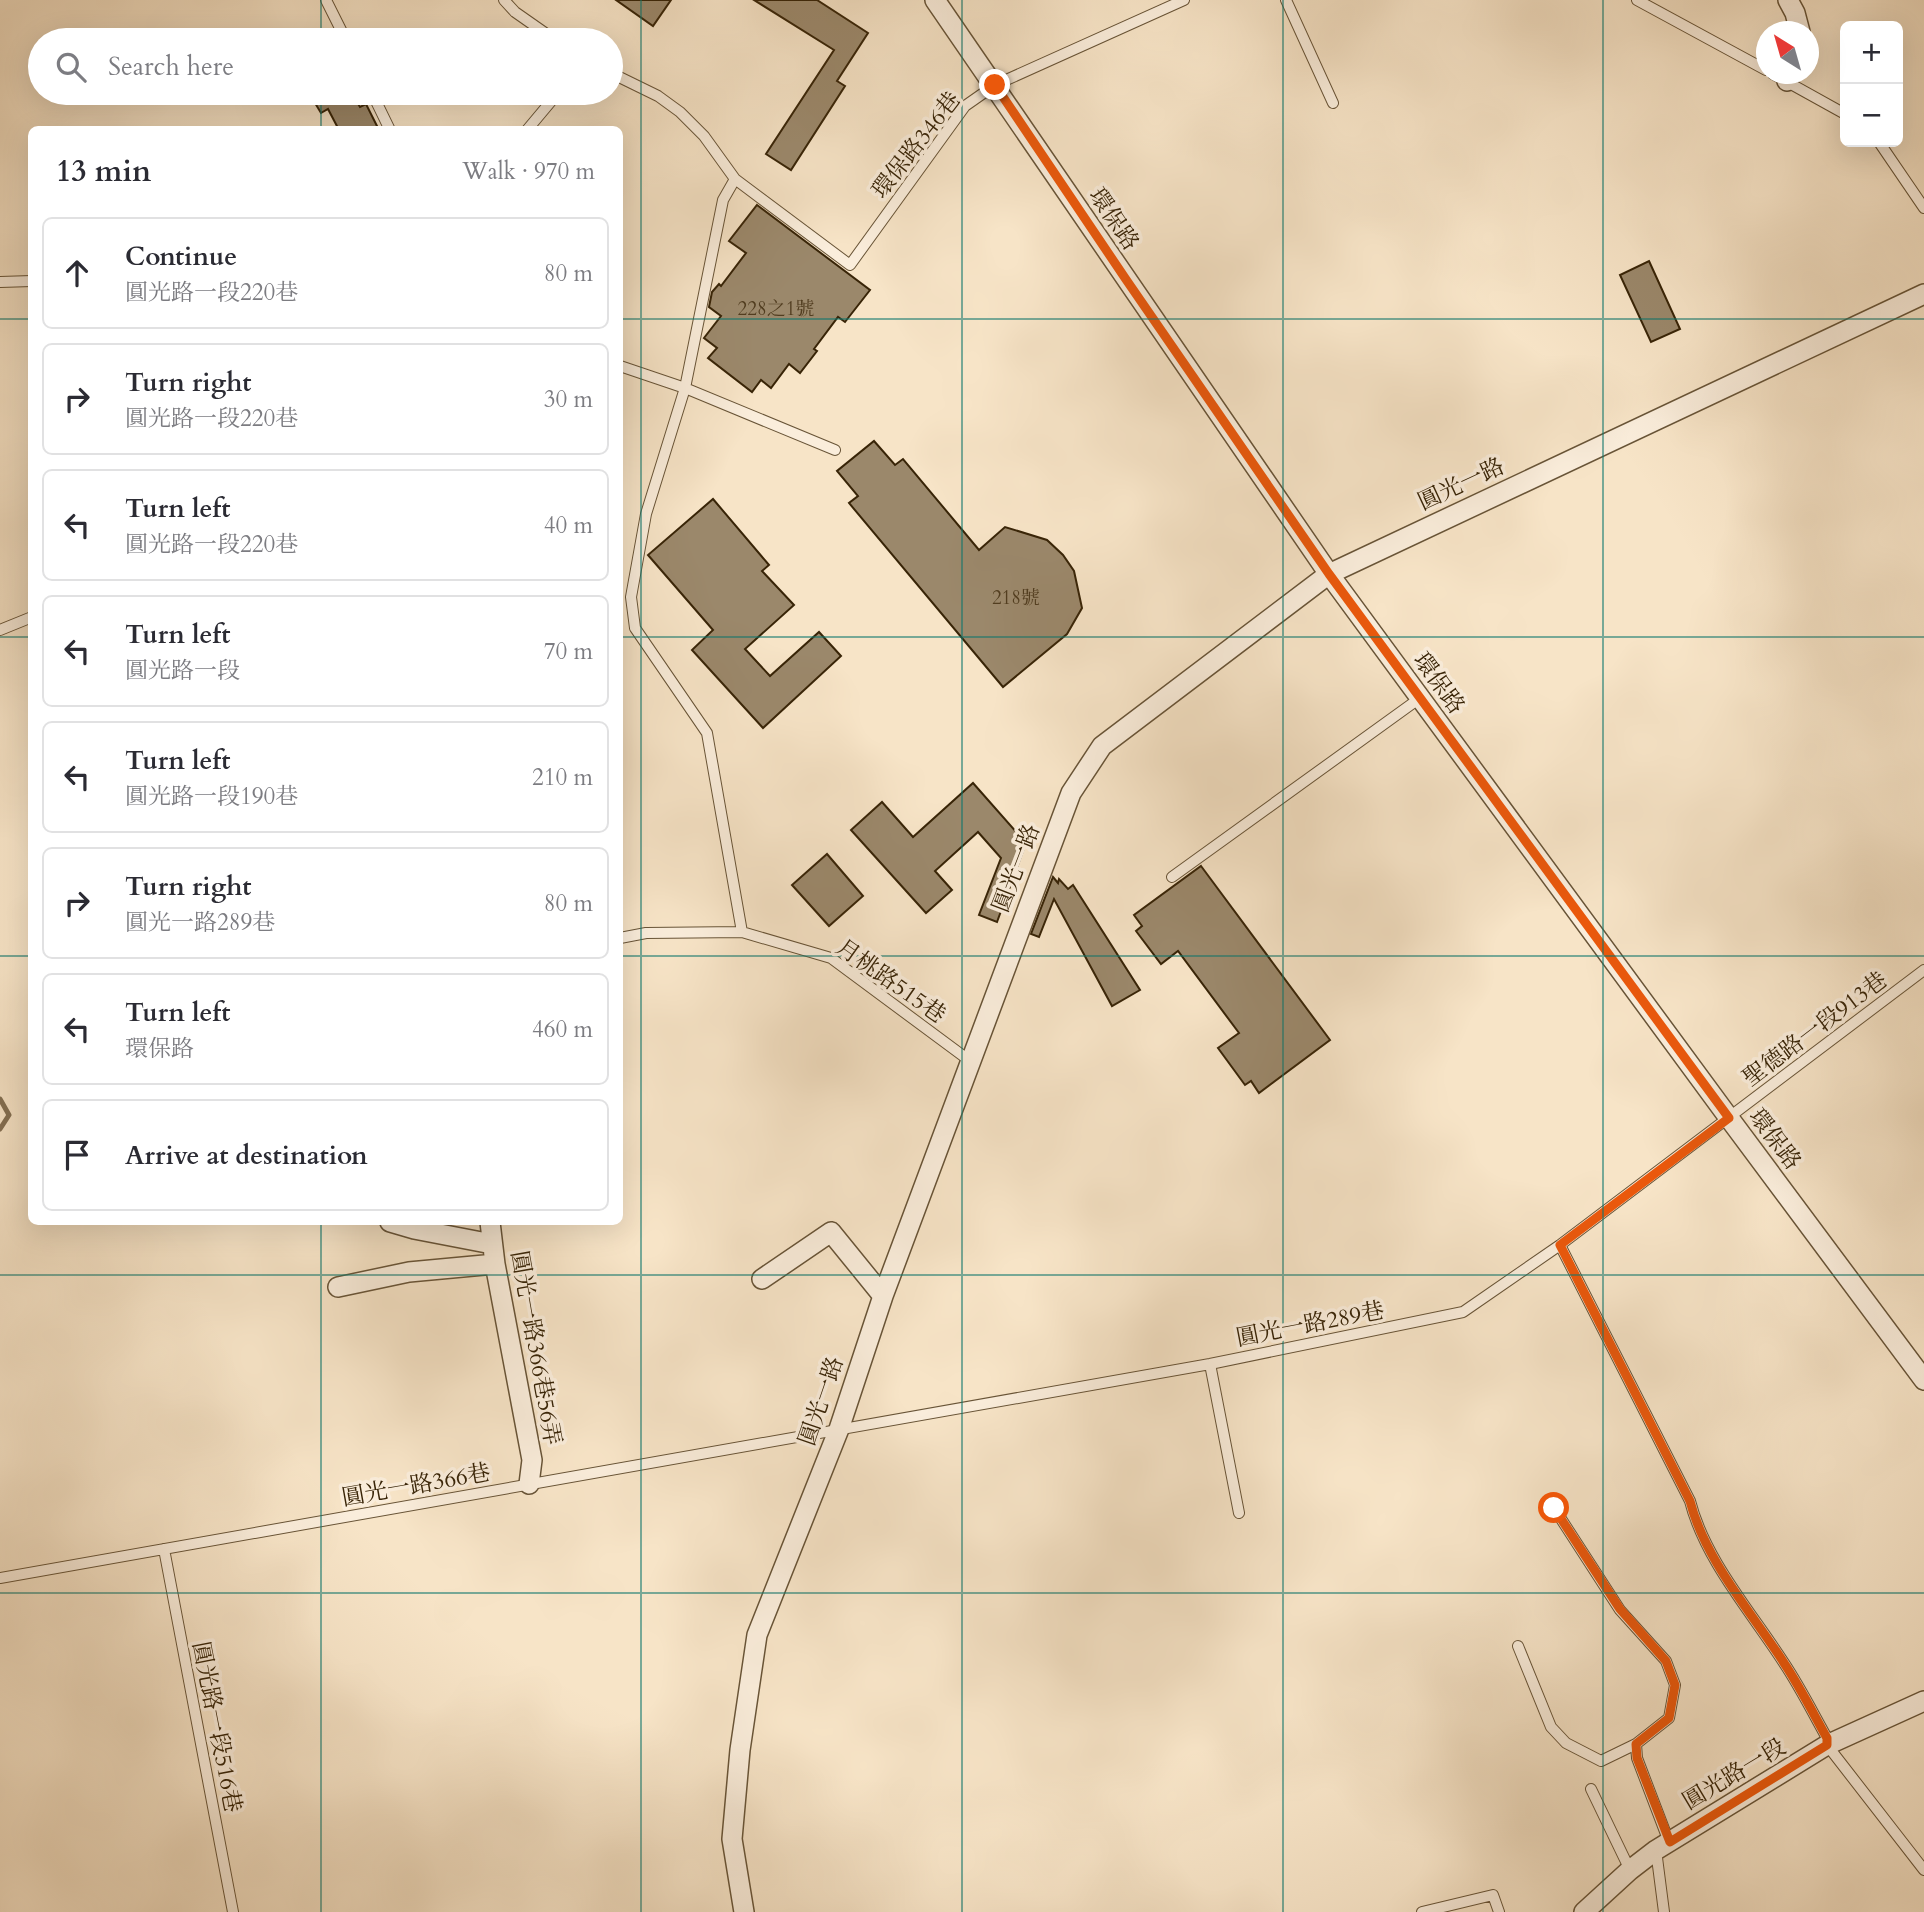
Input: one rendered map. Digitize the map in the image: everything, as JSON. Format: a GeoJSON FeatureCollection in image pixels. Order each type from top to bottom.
{"type":"FeatureCollection","features":[{"type":"Feature","properties":{"kind":"street","name":"環保路"},"geometry":{"type":"LineString","coordinates":[[936,0],[1329,574],[1924,1380]]}},
{"type":"Feature","properties":{"kind":"street"},"geometry":{"type":"LineString","coordinates":[[1788,0],[1797,21]]}},
{"type":"Feature","properties":{"kind":"street","name":"圓光一路"},"geometry":{"type":"LineString","coordinates":[[744,1912],[732,1839],[740,1749],[757,1635],[839,1429],[883,1296],[1071,793],[1102,746],[1329,574],[1924,293]]}},
{"type":"Feature","properties":{"kind":"street"},"geometry":{"type":"LineString","coordinates":[[402,1225],[492,1244]]}},
{"type":"Feature","properties":{"kind":"street","name":"圓光一路366巷56弄"},"geometry":{"type":"LineString","coordinates":[[490,1225],[495,1264],[532,1460],[528,1484]]}},
{"type":"Feature","properties":{"kind":"street"},"geometry":{"type":"LineString","coordinates":[[762,1279],[831,1232],[883,1296]]}},
{"type":"Feature","properties":{"kind":"street"},"geometry":{"type":"LineString","coordinates":[[338,1287],[409,1272],[495,1264]]}},
{"type":"Feature","properties":{"kind":"street","name":"圓光路一段"},"geometry":{"type":"LineString","coordinates":[[1584,1912],[1630,1870],[1663,1846],[1827,1745],[1924,1701]]}},
{"type":"Feature","properties":{"kind":"lane"},"geometry":{"type":"LineString","coordinates":[[326,0],[340,28]]}},
{"type":"Feature","properties":{"kind":"lane"},"geometry":{"type":"LineString","coordinates":[[504,0],[515,12],[538,28]]}},
{"type":"Feature","properties":{"kind":"lane","name":"環保路346巷"},"geometry":{"type":"LineString","coordinates":[[735,179],[850,265],[965,106],[995,85],[1184,0]]}},
{"type":"Feature","properties":{"kind":"lane"},"geometry":{"type":"LineString","coordinates":[[1286,0],[1333,103]]}},
{"type":"Feature","properties":{"kind":"lane"},"geometry":{"type":"LineString","coordinates":[[1637,0],[1756,65]]}},
{"type":"Feature","properties":{"kind":"lane"},"geometry":{"type":"LineString","coordinates":[[623,79],[658,96],[680,112],[704,136],[735,179],[723,200],[685,387],[646,514],[631,597],[635,628],[707,733],[742,932]]}},
{"type":"Feature","properties":{"kind":"lane"},"geometry":{"type":"LineString","coordinates":[[1796,84],[1840,111]]}},
{"type":"Feature","properties":{"kind":"lane"},"geometry":{"type":"LineString","coordinates":[[378,105],[388,126]]}},
{"type":"Feature","properties":{"kind":"lane"},"geometry":{"type":"LineString","coordinates":[[530,126],[548,105]]}},
{"type":"Feature","properties":{"kind":"lane"},"geometry":{"type":"LineString","coordinates":[[1882,147],[1924,208]]}},
{"type":"Feature","properties":{"kind":"lane"},"geometry":{"type":"LineString","coordinates":[[0,282],[28,281]]}},
{"type":"Feature","properties":{"kind":"lane"},"geometry":{"type":"LineString","coordinates":[[623,367],[685,387],[835,450]]}},
{"type":"Feature","properties":{"kind":"lane"},"geometry":{"type":"LineString","coordinates":[[0,630],[28,619]]}},
{"type":"Feature","properties":{"kind":"lane"},"geometry":{"type":"LineString","coordinates":[[1172,877],[1420,698]]}},
{"type":"Feature","properties":{"kind":"lane","name":"月桃路515巷"},"geometry":{"type":"LineString","coordinates":[[623,937],[646,933],[742,932],[831,958],[970,1061]]}},
{"type":"Feature","properties":{"kind":"lane","name":"聖德路一段913巷"},"geometry":{"type":"LineString","coordinates":[[1729,1118],[1924,970]]}},
{"type":"Feature","properties":{"kind":"lane","name":"圓光一路289巷"},"geometry":{"type":"LineString","coordinates":[[839,1429],[1210,1364],[1464,1312],[1560,1245],[1729,1118]]}},
{"type":"Feature","properties":{"kind":"lane"},"geometry":{"type":"LineString","coordinates":[[1560,1245],[1690,1501],[1696,1523],[1739,1599],[1785,1664],[1827,1738],[1827,1745],[1924,1870]]}},
{"type":"Feature","properties":{"kind":"lane"},"geometry":{"type":"LineString","coordinates":[[1210,1364],[1239,1513]]}},
{"type":"Feature","properties":{"kind":"lane","name":"圓光一路366巷"},"geometry":{"type":"LineString","coordinates":[[0,1578],[839,1429]]}},
{"type":"Feature","properties":{"kind":"lane"},"geometry":{"type":"LineString","coordinates":[[1518,1646],[1550,1727],[1566,1743],[1601,1761],[1636,1744],[1669,1718],[1675,1685],[1666,1661],[1620,1609],[1554,1508]]}},
{"type":"Feature","properties":{"kind":"lane","name":"圓光路一段516巷"},"geometry":{"type":"LineString","coordinates":[[164,1549],[233,1912]]}},
{"type":"Feature","properties":{"kind":"lane"},"geometry":{"type":"LineString","coordinates":[[1636,1744],[1637,1758],[1663,1846],[1664,1912]]}},
{"type":"Feature","properties":{"kind":"lane"},"geometry":{"type":"LineString","coordinates":[[1591,1789],[1630,1870]]}},
{"type":"Feature","properties":{"kind":"lane"},"geometry":{"type":"LineString","coordinates":[[1422,1912],[1493,1895],[1499,1912]]}},
{"type":"Feature","properties":{"kind":"building"},"geometry":{"type":"Polygon","coordinates":[[[616,0],[671,0],[653,26],[616,0]]]}},
{"type":"Feature","properties":{"kind":"building"},"geometry":{"type":"Polygon","coordinates":[[[754,0],[817,0],[868,33],[837,81],[845,86],[791,170],[766,154],[834,50],[754,0]]]}},
{"type":"Feature","properties":{"kind":"building"},"geometry":{"type":"Polygon","coordinates":[[[316,105],[366,105],[377,126],[337,126],[328,109],[321,113],[316,105]]]}},
{"type":"Feature","properties":{"kind":"building"},"geometry":{"type":"Polygon","coordinates":[[[757,205],[870,290],[845,322],[838,317],[800,373],[789,364],[771,388],[761,380],[752,392],[708,358],[717,348],[704,338],[721,316],[709,307],[712,292],[719,284],[721,286],[746,253],[729,241],[757,205]]]}},
{"type":"Feature","properties":{"kind":"building"},"geometry":{"type":"Polygon","coordinates":[[[1649,261],[1680,329],[1651,342],[1620,275],[1649,261]]]}},
{"type":"Feature","properties":{"kind":"building"},"geometry":{"type":"Polygon","coordinates":[[[874,441],[895,465],[903,459],[979,550],[1005,527],[1047,540],[1063,555],[1074,571],[1082,608],[1067,634],[1003,687],[849,503],[858,496],[837,471],[874,441]]]}},
{"type":"Feature","properties":{"kind":"building"},"geometry":{"type":"Polygon","coordinates":[[[713,499],[769,565],[762,571],[794,605],[745,649],[770,676],[819,632],[841,656],[763,728],[692,650],[713,630],[648,555],[713,499]]]}},
{"type":"Feature","properties":{"kind":"building"},"geometry":{"type":"Polygon","coordinates":[[[973,783],[1026,843],[997,922],[979,915],[1001,858],[978,832],[935,871],[952,890],[926,913],[851,830],[882,802],[913,837],[973,783]]]}},
{"type":"Feature","properties":{"kind":"building"},"geometry":{"type":"Polygon","coordinates":[[[827,854],[863,896],[829,926],[792,885],[827,854]]]}},
{"type":"Feature","properties":{"kind":"building"},"geometry":{"type":"Polygon","coordinates":[[[1201,866],[1330,1040],[1259,1093],[1251,1081],[1245,1085],[1218,1048],[1239,1033],[1178,951],[1161,964],[1136,931],[1142,926],[1134,915],[1201,866]]]}},
{"type":"Feature","properties":{"kind":"building"},"geometry":{"type":"Polygon","coordinates":[[[1053,877],[1058,883],[1059,879],[1068,889],[1073,885],[1140,990],[1112,1006],[1054,899],[1039,937],[1031,934],[1053,877]]]}},
{"type":"Feature","properties":{"kind":"waterway"},"geometry":{"type":"LineString","coordinates":[[0,1099],[9,1115],[0,1129]]}},
{"type":"Feature","properties":{"kind":"route"},"geometry":{"type":"LineString","coordinates":[[995,85],[1329,574],[1729,1118],[1560,1245],[1690,1501],[1696,1523],[1739,1599],[1785,1664],[1827,1738],[1827,1745],[1670,1842],[1637,1758],[1636,1744],[1669,1718],[1675,1685],[1666,1661],[1620,1609],[1554,1508]]}}]}
